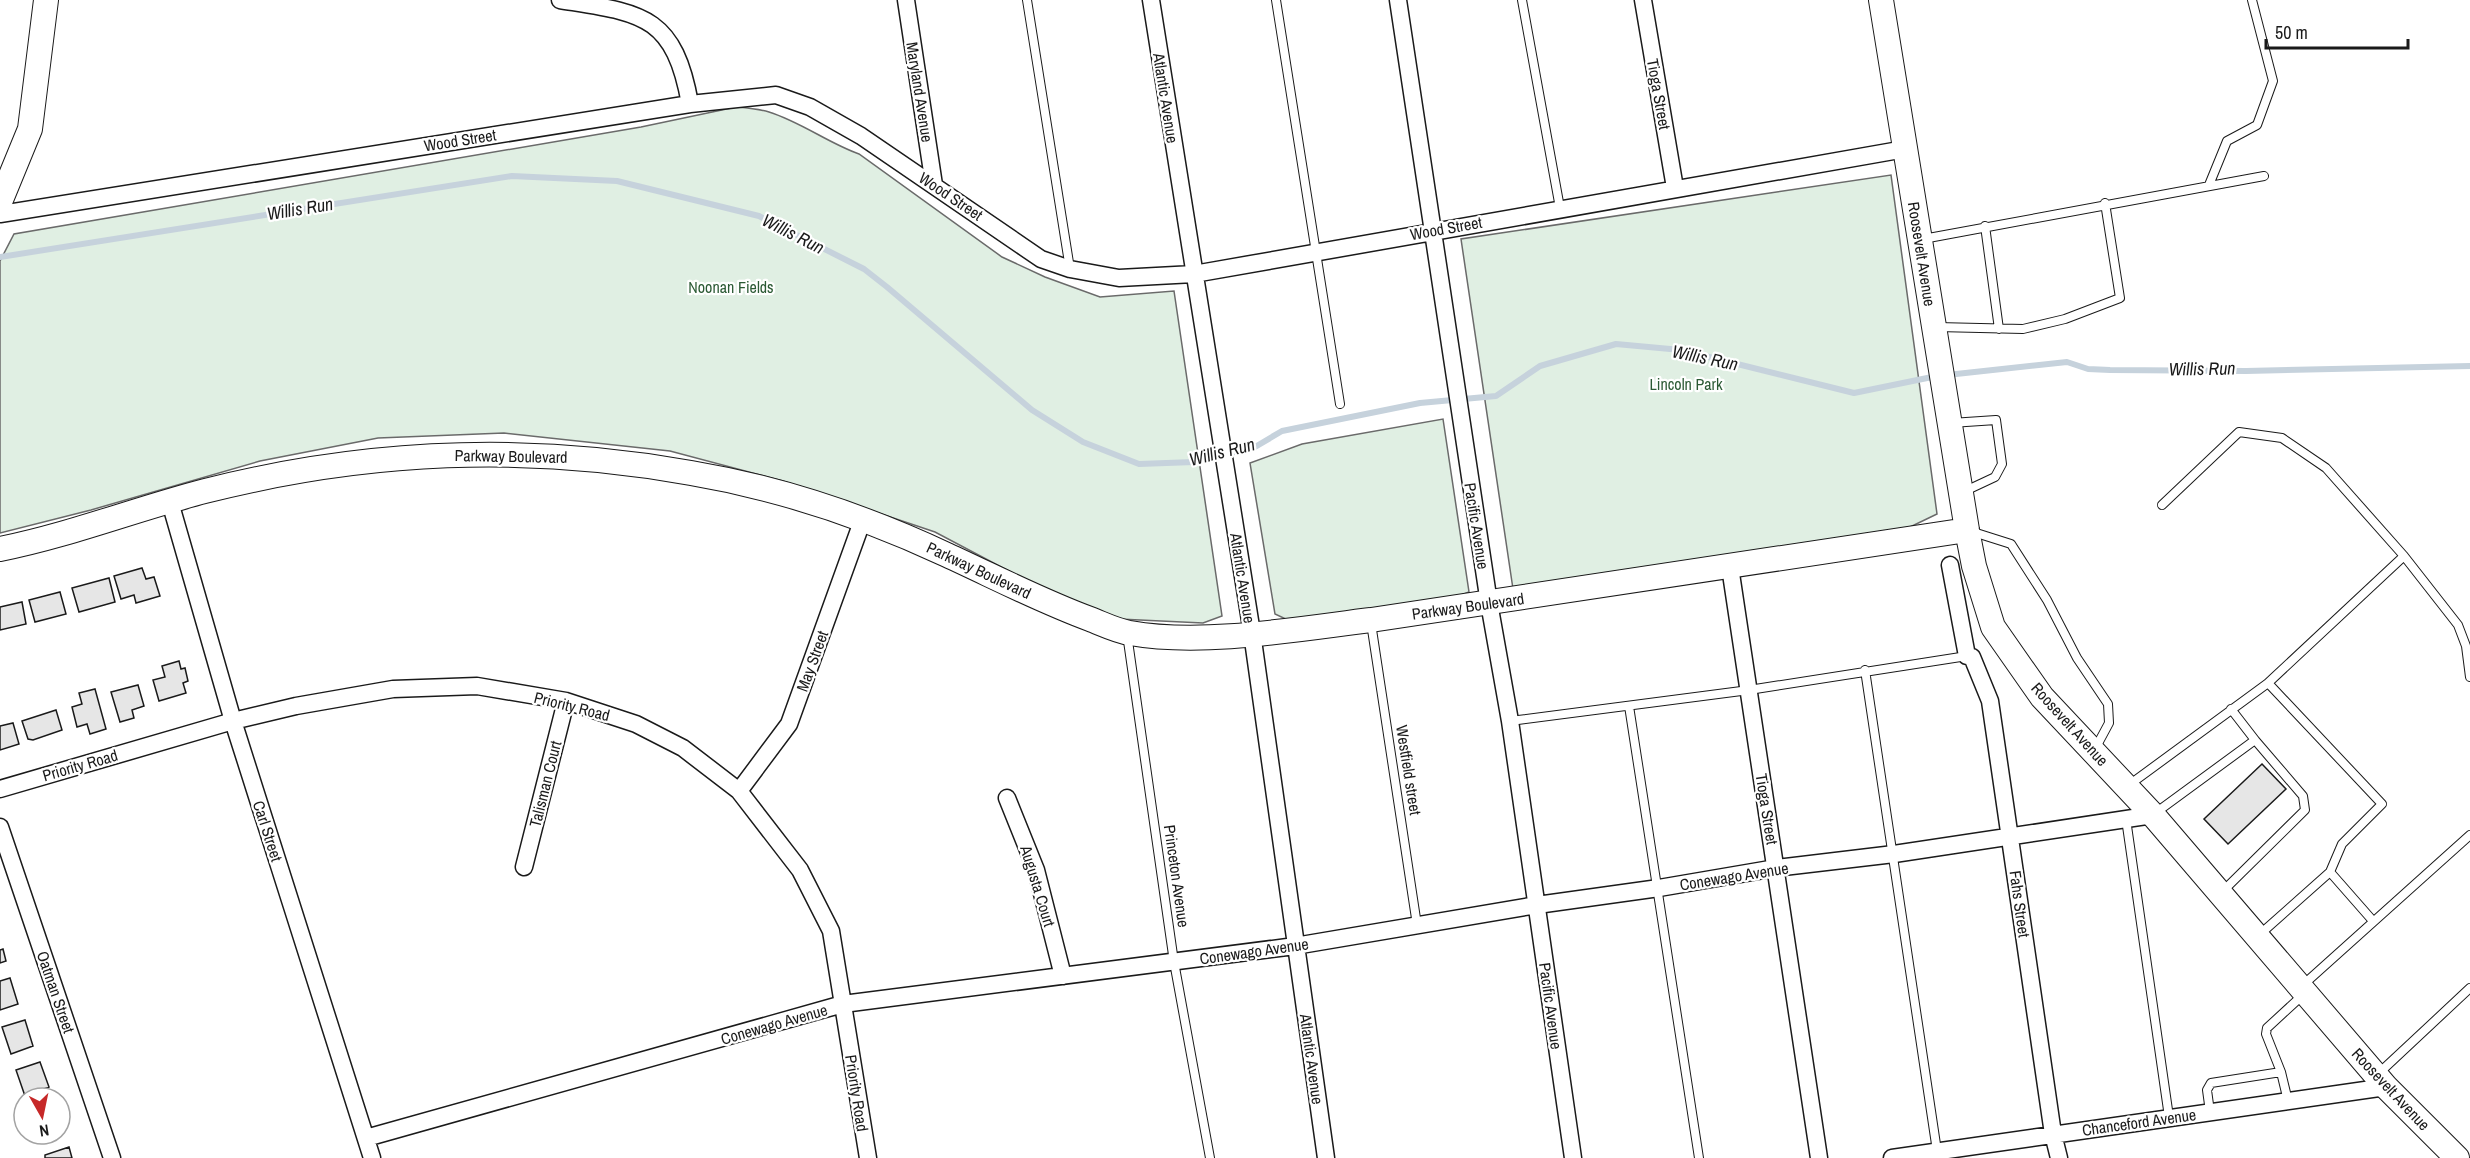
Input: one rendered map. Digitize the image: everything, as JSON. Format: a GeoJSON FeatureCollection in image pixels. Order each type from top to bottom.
{"type":"FeatureCollection","features":[{"type":"Feature","properties":{"kind":"street"},"geometry":{"type":"LineString","coordinates":[[0,202],[30,129],[46,0]]}},
{"type":"Feature","properties":{"kind":"street"},"geometry":{"type":"LineString","coordinates":[[560,0],[628,12],[657,26],[676,52],[684,73],[690,104]]}},
{"type":"Feature","properties":{"kind":"street","name":"Maryland Avenue"},"geometry":{"type":"LineString","coordinates":[[906,0],[934,185]]}},
{"type":"Feature","properties":{"kind":"street","name":"Atlantic Avenue"},"geometry":{"type":"LineString","coordinates":[[1151,0],[1252,633],[1326,1158]]}},
{"type":"Feature","properties":{"kind":"street","name":"Pacific Avenue"},"geometry":{"type":"LineString","coordinates":[[1398,0],[1435,230],[1489,603],[1510,721],[1574,1158]]}},
{"type":"Feature","properties":{"kind":"street","name":"Tioga Street"},"geometry":{"type":"LineString","coordinates":[[1642,0],[1675,188]]}},
{"type":"Feature","properties":{"kind":"street","name":"Roosevelt Avenue"},"geometry":{"type":"LineString","coordinates":[[1881,0],[1960,494],[1974,566],[1993,627],[2042,697],[2153,815],[2381,1081],[2457,1158]]}},
{"type":"Feature","properties":{"kind":"street","name":"Wood Street"},"geometry":{"type":"LineString","coordinates":[[0,213],[690,104],[776,95],[810,107],[861,136],[1041,259],[1071,269],[1119,278],[1194,274],[1905,148]]}},
{"type":"Feature","properties":{"kind":"street","name":"Parkway Boulevard"},"geometry":{"type":"LineString","coordinates":[[0,549],[90,526],[202,492],[267,476],[347,462],[432,455],[544,455],[628,463],[720,478],[788,495],[863,519],[1069,611],[1127,633],[1186,637],[1252,633],[1371,620],[1967,530]]}},
{"type":"Feature","properties":{"kind":"street","name":"Carl Street"},"geometry":{"type":"LineString","coordinates":[[170,502],[233,721],[372,1158]]}},
{"type":"Feature","properties":{"kind":"street","name":"May Street"},"geometry":{"type":"LineString","coordinates":[[738,791],[789,724],[863,519]]}},
{"type":"Feature","properties":{"kind":"street"},"geometry":{"type":"LineString","coordinates":[[1950,565],[1967,656]]}},
{"type":"Feature","properties":{"kind":"street","name":"Tioga Street"},"geometry":{"type":"LineString","coordinates":[[1730,567],[1819,1158]]}},
{"type":"Feature","properties":{"kind":"street","name":"Fahs Street"},"geometry":{"type":"LineString","coordinates":[[1967,656],[1972,657],[1990,701],[2053,1134],[2059,1158]]}},
{"type":"Feature","properties":{"kind":"street","name":"Priority Road"},"geometry":{"type":"LineString","coordinates":[[0,789],[233,721],[296,706],[393,689],[477,686],[566,701],[636,724],[674,744],[738,791],[800,870],[831,931],[868,1158]]}},
{"type":"Feature","properties":{"kind":"street","name":"Talisman Court"},"geometry":{"type":"LineString","coordinates":[[524,867],[566,701]]}},
{"type":"Feature","properties":{"kind":"street","name":"Augusta Court"},"geometry":{"type":"LineString","coordinates":[[1007,798],[1036,870],[1064,976]]}},
{"type":"Feature","properties":{"kind":"street","name":"Conewago Avenue"},"geometry":{"type":"LineString","coordinates":[[366,1138],[843,1004],[1295,946],[1776,868],[1894,854],[2153,815]]}},
{"type":"Feature","properties":{"kind":"street","name":"Oatman Street"},"geometry":{"type":"LineString","coordinates":[[0,827],[112,1158]]}},
{"type":"Feature","properties":{"kind":"street","name":"Chanceford Avenue"},"geometry":{"type":"LineString","coordinates":[[1892,1158],[2288,1101],[2381,1081]]}},
{"type":"Feature","properties":{"kind":"lane"},"geometry":{"type":"LineString","coordinates":[[1028,0],[1071,269]]}},
{"type":"Feature","properties":{"kind":"lane"},"geometry":{"type":"LineString","coordinates":[[1276,0],[1340,404]]}},
{"type":"Feature","properties":{"kind":"lane"},"geometry":{"type":"LineString","coordinates":[[1522,0],[1560,208]]}},
{"type":"Feature","properties":{"kind":"lane"},"geometry":{"type":"LineString","coordinates":[[2209,185],[2227,141],[2256,125],[2273,81],[2253,0]]}},
{"type":"Feature","properties":{"kind":"lane"},"geometry":{"type":"LineString","coordinates":[[1919,239],[2105,203],[2264,176]]}},
{"type":"Feature","properties":{"kind":"lane"},"geometry":{"type":"LineString","coordinates":[[1935,336],[1999,329],[2023,329],[2065,319],[2120,298],[2105,203]]}},
{"type":"Feature","properties":{"kind":"lane"},"geometry":{"type":"LineString","coordinates":[[1985,226],[1999,329]]}},
{"type":"Feature","properties":{"kind":"lane"},"geometry":{"type":"LineString","coordinates":[[1948,423],[1996,420],[2002,464],[1995,477],[1960,494]]}},
{"type":"Feature","properties":{"kind":"lane"},"geometry":{"type":"LineString","coordinates":[[2162,504],[2239,432],[2282,438],[2326,468],[2404,556],[2458,625],[2466,646],[2470,677]]}},
{"type":"Feature","properties":{"kind":"lane"},"geometry":{"type":"LineString","coordinates":[[1967,530],[2011,544],[2047,600],[2077,658],[2108,704],[2109,723],[2094,752]]}},
{"type":"Feature","properties":{"kind":"lane"},"geometry":{"type":"LineString","coordinates":[[2126,787],[2268,683],[2404,556]]}},
{"type":"Feature","properties":{"kind":"lane","name":"Westfield street"},"geometry":{"type":"LineString","coordinates":[[1371,620],[1417,925]]}},
{"type":"Feature","properties":{"kind":"lane","name":"Princeton Avenue"},"geometry":{"type":"LineString","coordinates":[[1127,633],[1174,962],[1210,1158]]}},
{"type":"Feature","properties":{"kind":"lane"},"geometry":{"type":"LineString","coordinates":[[1510,721],[1749,690],[1865,670],[1967,656]]}},
{"type":"Feature","properties":{"kind":"lane"},"geometry":{"type":"LineString","coordinates":[[1865,670],[1937,1151]]}},
{"type":"Feature","properties":{"kind":"lane"},"geometry":{"type":"LineString","coordinates":[[2257,937],[2330,872],[2342,844],[2382,804],[2268,683]]}},
{"type":"Feature","properties":{"kind":"lane"},"geometry":{"type":"LineString","coordinates":[[1629,706],[1699,1158]]}},
{"type":"Feature","properties":{"kind":"lane"},"geometry":{"type":"LineString","coordinates":[[2220,894],[2305,810],[2303,796],[2231,709]]}},
{"type":"Feature","properties":{"kind":"lane"},"geometry":{"type":"LineString","coordinates":[[2153,815],[2255,740]]}},
{"type":"Feature","properties":{"kind":"lane"},"geometry":{"type":"LineString","coordinates":[[2126,819],[2169,1117]]}},
{"type":"Feature","properties":{"kind":"lane"},"geometry":{"type":"LineString","coordinates":[[2288,1101],[2281,1072],[2265,1034],[2267,1028],[2373,921],[2470,835]]}},
{"type":"Feature","properties":{"kind":"lane"},"geometry":{"type":"LineString","coordinates":[[2330,872],[2373,921]]}},
{"type":"Feature","properties":{"kind":"lane"},"geometry":{"type":"LineString","coordinates":[[2381,1081],[2470,988]]}},
{"type":"Feature","properties":{"kind":"lane"},"geometry":{"type":"LineString","coordinates":[[2210,1112],[2207,1090],[2211,1083],[2281,1072]]}},
{"type":"Feature","properties":{"kind":"green space","name":"Noonan Fields"},"geometry":{"type":"Polygon","coordinates":[[[736,107],[761,110],[781,116],[859,154],[1002,257],[1045,277],[1100,297],[1174,291],[1222,616],[1203,623],[1119,619],[1041,588],[935,532],[783,481],[670,451],[504,433],[378,438],[260,461],[91,510],[0,533],[0,261],[14,234],[641,127],[736,107]]]}},
{"type":"Feature","properties":{"kind":"green space","name":"Lincoln Park"},"geometry":{"type":"Polygon","coordinates":[[[1891,175],[1937,514],[1908,528],[1513,589],[1461,239],[1891,175]]]}},
{"type":"Feature","properties":{"kind":"green space"},"geometry":{"type":"Polygon","coordinates":[[[1443,419],[1469,592],[1456,597],[1292,622],[1275,614],[1250,463],[1302,444],[1443,419]]]}},
{"type":"Feature","properties":{"kind":"building"},"geometry":{"type":"Polygon","coordinates":[[[142,568],[146,579],[154,577],[160,596],[136,603],[134,595],[121,599],[114,576],[142,568]]]}},
{"type":"Feature","properties":{"kind":"building"},"geometry":{"type":"Polygon","coordinates":[[[109,578],[115,602],[79,612],[72,588],[109,578]]]}},
{"type":"Feature","properties":{"kind":"building"},"geometry":{"type":"Polygon","coordinates":[[[60,592],[66,614],[35,622],[29,600],[60,592]]]}},
{"type":"Feature","properties":{"kind":"building"},"geometry":{"type":"Polygon","coordinates":[[[22,602],[26,624],[0,630],[0,607],[22,602]]]}},
{"type":"Feature","properties":{"kind":"building"},"geometry":{"type":"Polygon","coordinates":[[[179,661],[181,669],[185,668],[188,681],[183,683],[186,693],[159,701],[153,680],[165,677],[162,666],[179,661]]]}},
{"type":"Feature","properties":{"kind":"building"},"geometry":{"type":"Polygon","coordinates":[[[138,685],[144,706],[132,710],[134,718],[120,722],[111,692],[138,685]]]}},
{"type":"Feature","properties":{"kind":"building"},"geometry":{"type":"Polygon","coordinates":[[[95,689],[106,729],[90,734],[87,724],[77,727],[72,707],[82,704],[79,693],[95,689]]]}},
{"type":"Feature","properties":{"kind":"building"},"geometry":{"type":"Polygon","coordinates":[[[56,710],[62,730],[33,740],[28,739],[22,721],[56,710]]]}},
{"type":"Feature","properties":{"kind":"building"},"geometry":{"type":"Polygon","coordinates":[[[13,723],[19,744],[0,750],[0,726],[13,723]]]}},
{"type":"Feature","properties":{"kind":"building"},"geometry":{"type":"Polygon","coordinates":[[[2262,764],[2286,789],[2228,844],[2204,819],[2262,764]]]}},
{"type":"Feature","properties":{"kind":"building"},"geometry":{"type":"Polygon","coordinates":[[[3,949],[6,961],[0,963],[0,950],[3,949]]]}},
{"type":"Feature","properties":{"kind":"building"},"geometry":{"type":"Polygon","coordinates":[[[10,978],[18,1004],[0,1010],[0,981],[10,978]]]}},
{"type":"Feature","properties":{"kind":"building"},"geometry":{"type":"Polygon","coordinates":[[[25,1020],[33,1046],[11,1054],[2,1027],[25,1020]]]}},
{"type":"Feature","properties":{"kind":"building"},"geometry":{"type":"Polygon","coordinates":[[[40,1062],[49,1086],[22,1086],[16,1070],[40,1062]]]}},
{"type":"Feature","properties":{"kind":"building"},"geometry":{"type":"Polygon","coordinates":[[[69,1147],[72,1158],[45,1158],[45,1155],[69,1147]]]}},
{"type":"Feature","properties":{"kind":"waterway","name":"Willis Run"},"geometry":{"type":"LineString","coordinates":[[0,257],[512,176],[617,181],[759,216],[864,269],[1032,410],[1083,442],[1139,464],[1194,462],[1255,447],[1282,431],[1420,403],[1496,396],[1540,366],[1616,344],[1681,350],[1854,393],[1937,376]]}},
{"type":"Feature","properties":{"kind":"waterway","name":"Willis Run"},"geometry":{"type":"LineString","coordinates":[[1947,375],[2067,362],[2088,369],[2110,370],[2246,371],[2470,366]]}}]}
